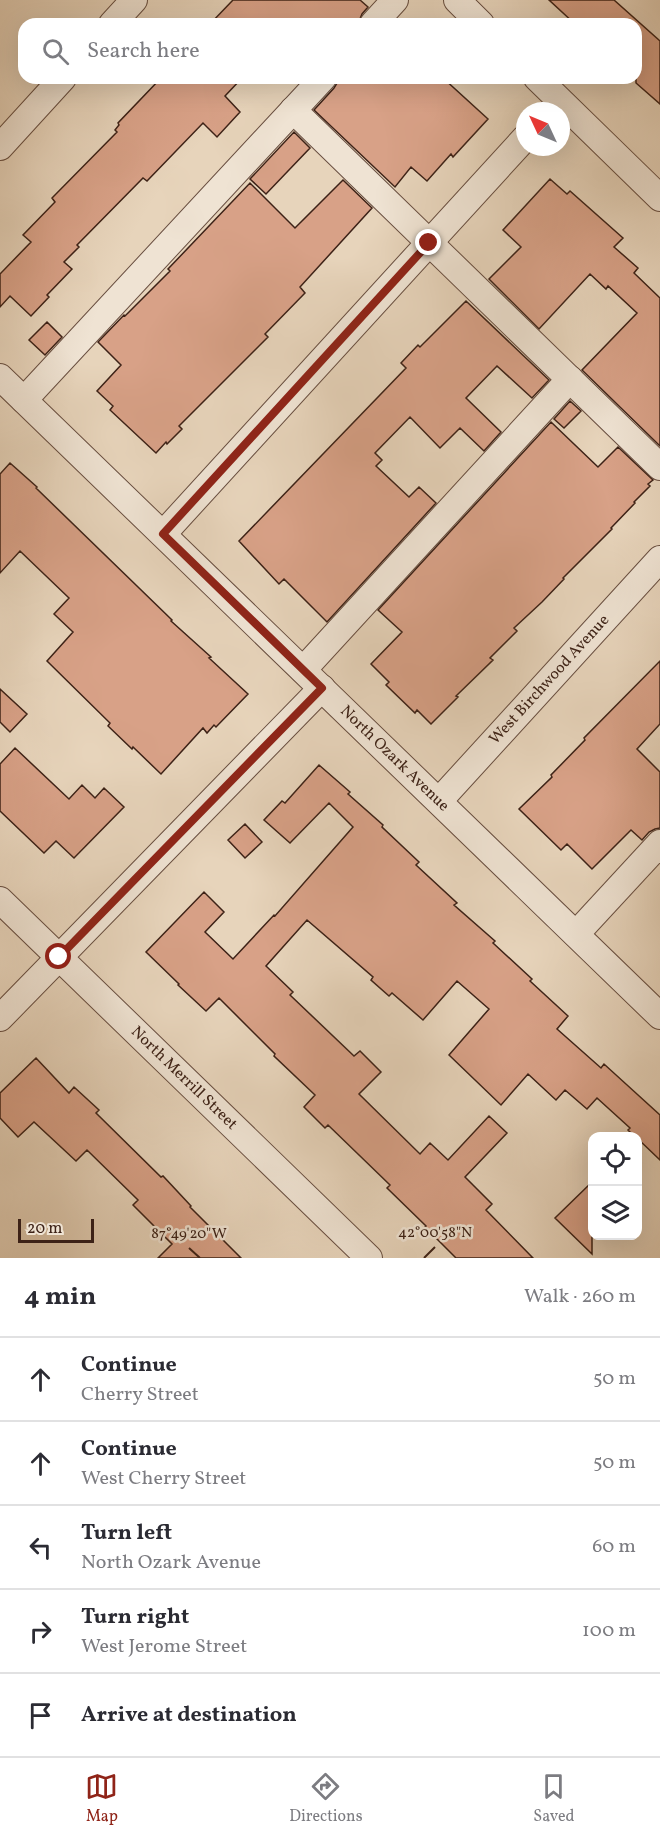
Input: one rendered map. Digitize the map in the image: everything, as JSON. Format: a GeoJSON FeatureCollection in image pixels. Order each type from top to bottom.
{"type":"FeatureCollection","features":[{"type":"Feature","properties":{"kind":"street"},"geometry":{"type":"LineString","coordinates":[[118,18],[134,0]]}},
{"type":"Feature","properties":{"kind":"street"},"geometry":{"type":"LineString","coordinates":[[378,18],[395,0]]}},
{"type":"Feature","properties":{"kind":"street"},"geometry":{"type":"LineString","coordinates":[[457,0],[475,18]]}},
{"type":"Feature","properties":{"kind":"street"},"geometry":{"type":"LineString","coordinates":[[0,147],[58,84]]}},
{"type":"Feature","properties":{"kind":"street"},"geometry":{"type":"LineString","coordinates":[[24,400],[317,84]]}},
{"type":"Feature","properties":{"kind":"street"},"geometry":{"type":"LineString","coordinates":[[541,84],[552,102]]}},
{"type":"Feature","properties":{"kind":"street"},"geometry":{"type":"LineString","coordinates":[[293,110],[660,467]]}},
{"type":"Feature","properties":{"kind":"street"},"geometry":{"type":"LineString","coordinates":[[570,120],[660,198]]}},
{"type":"Feature","properties":{"kind":"street"},"geometry":{"type":"LineString","coordinates":[[163,534],[516,148]]}},
{"type":"Feature","properties":{"kind":"street","name":"North Ozark Avenue"},"geometry":{"type":"LineString","coordinates":[[0,376],[660,1016]]}},
{"type":"Feature","properties":{"kind":"street"},"geometry":{"type":"LineString","coordinates":[[303,670],[570,379]]}},
{"type":"Feature","properties":{"kind":"street","name":"West Birchwood Avenue"},"geometry":{"type":"LineString","coordinates":[[439,801],[660,560]]}},
{"type":"Feature","properties":{"kind":"street"},"geometry":{"type":"LineString","coordinates":[[0,1018],[322,688]]}},
{"type":"Feature","properties":{"kind":"street"},"geometry":{"type":"LineString","coordinates":[[576,934],[660,843]]}},
{"type":"Feature","properties":{"kind":"street","name":"North Merrill Street"},"geometry":{"type":"LineString","coordinates":[[0,900],[369,1258]]}},
{"type":"Feature","properties":{"kind":"building"},"geometry":{"type":"Polygon","coordinates":[[[233,0],[360,0],[368,7],[360,18],[216,18],[233,0]]]}},
{"type":"Feature","properties":{"kind":"building"},"geometry":{"type":"Polygon","coordinates":[[[549,0],[614,0],[634,18],[568,18],[549,0]]]}},
{"type":"Feature","properties":{"kind":"building"},"geometry":{"type":"Polygon","coordinates":[[[642,25],[660,41],[660,104],[637,84],[642,84],[642,25]]]}},
{"type":"Feature","properties":{"kind":"building"},"geometry":{"type":"Polygon","coordinates":[[[155,84],[236,84],[225,96],[240,112],[217,137],[203,123],[147,181],[143,178],[77,245],[79,247],[64,262],[72,269],[31,316],[10,296],[0,307],[0,274],[31,242],[23,235],[55,202],[52,198],[117,132],[115,130],[118,123],[155,84]]]}},
{"type":"Feature","properties":{"kind":"building"},"geometry":{"type":"Polygon","coordinates":[[[336,84],[450,84],[488,119],[453,157],[451,154],[427,181],[411,167],[395,187],[314,110],[336,84]]]}},
{"type":"Feature","properties":{"kind":"building"},"geometry":{"type":"Polygon","coordinates":[[[294,132],[310,148],[266,194],[250,179],[294,132]]]}},
{"type":"Feature","properties":{"kind":"building"},"geometry":{"type":"Polygon","coordinates":[[[550,179],[567,194],[570,191],[623,238],[614,247],[638,268],[634,273],[660,298],[660,446],[582,370],[637,313],[608,286],[606,289],[590,274],[539,329],[489,279],[521,247],[503,230],[550,179]]]}},
{"type":"Feature","properties":{"kind":"building"},"geometry":{"type":"Polygon","coordinates":[[[343,180],[372,208],[300,287],[305,293],[265,334],[268,337],[179,426],[182,429],[156,453],[110,410],[113,406],[97,391],[121,365],[98,342],[170,271],[168,269],[250,183],[295,228],[343,180]]]}},
{"type":"Feature","properties":{"kind":"building"},"geometry":{"type":"Polygon","coordinates":[[[466,301],[549,380],[532,398],[497,366],[466,398],[501,432],[484,451],[460,428],[440,448],[410,417],[375,453],[382,460],[376,466],[409,497],[419,487],[436,503],[327,622],[284,579],[279,584],[239,541],[406,368],[401,363],[418,345],[420,347],[466,301]]]}},
{"type":"Feature","properties":{"kind":"building"},"geometry":{"type":"Polygon","coordinates":[[[47,322],[62,337],[45,355],[29,340],[47,322]]]}},
{"type":"Feature","properties":{"kind":"building"},"geometry":{"type":"Polygon","coordinates":[[[570,401],[581,411],[564,428],[554,419],[570,401]]]}},
{"type":"Feature","properties":{"kind":"building"},"geometry":{"type":"Polygon","coordinates":[[[551,422],[598,467],[618,447],[653,480],[612,529],[514,628],[517,631],[490,658],[493,660],[431,724],[417,710],[415,713],[386,685],[389,682],[371,664],[402,632],[378,610],[551,422]]]}},
{"type":"Feature","properties":{"kind":"building"},"geometry":{"type":"Polygon","coordinates":[[[10,463],[248,694],[216,727],[214,725],[207,733],[203,728],[161,774],[108,726],[110,723],[47,661],[73,632],[54,614],[69,598],[20,551],[0,573],[0,474],[10,463]]]}},
{"type":"Feature","properties":{"kind":"building"},"geometry":{"type":"Polygon","coordinates":[[[660,661],[660,724],[637,749],[660,772],[660,828],[649,832],[642,840],[631,830],[592,869],[567,844],[561,850],[519,809],[552,777],[551,775],[585,740],[584,738],[660,661]]]}},
{"type":"Feature","properties":{"kind":"building"},"geometry":{"type":"Polygon","coordinates":[[[0,689],[27,714],[10,732],[0,722],[0,689]]]}},
{"type":"Feature","properties":{"kind":"building"},"geometry":{"type":"Polygon","coordinates":[[[15,748],[69,799],[82,785],[95,798],[104,788],[124,807],[74,858],[56,841],[44,853],[0,811],[0,764],[15,748]]]}},
{"type":"Feature","properties":{"kind":"building"},"geometry":{"type":"Polygon","coordinates":[[[319,765],[383,825],[382,827],[419,862],[416,865],[457,903],[454,905],[495,941],[493,943],[568,1016],[557,1029],[601,1068],[604,1064],[660,1115],[660,1160],[642,1143],[642,1132],[630,1132],[628,1130],[630,1128],[597,1098],[587,1109],[565,1090],[556,1100],[528,1074],[501,1105],[449,1055],[489,1009],[457,981],[423,1020],[392,993],[389,996],[371,980],[373,977],[307,920],[266,966],[293,992],[290,995],[354,1056],[360,1051],[381,1072],[359,1094],[420,1154],[430,1143],[448,1160],[489,1116],[507,1133],[465,1177],[492,1204],[486,1210],[533,1258],[456,1258],[387,1188],[390,1185],[328,1125],[325,1128],[304,1107],[315,1095],[219,998],[206,1011],[146,952],[204,892],[224,912],[205,932],[233,959],[275,916],[353,827],[329,803],[290,843],[264,820],[282,801],[285,803],[319,765]]]}},
{"type":"Feature","properties":{"kind":"building"},"geometry":{"type":"Polygon","coordinates":[[[245,824],[262,842],[245,858],[228,840],[245,824]]]}},
{"type":"Feature","properties":{"kind":"building"},"geometry":{"type":"Polygon","coordinates":[[[36,1058],[69,1093],[74,1087],[99,1110],[96,1113],[161,1177],[163,1176],[190,1207],[241,1258],[158,1258],[172,1244],[133,1205],[138,1200],[87,1150],[76,1161],[34,1122],[18,1137],[0,1118],[0,1093],[36,1058]]]}},
{"type":"Feature","properties":{"kind":"building"},"geometry":{"type":"Polygon","coordinates":[[[588,1186],[588,1240],[592,1240],[592,1254],[555,1218],[588,1186]]]}},
{"type":"Feature","properties":{"kind":"route"},"geometry":{"type":"LineString","coordinates":[[59,957],[322,688],[163,534],[429,243]]}}]}
